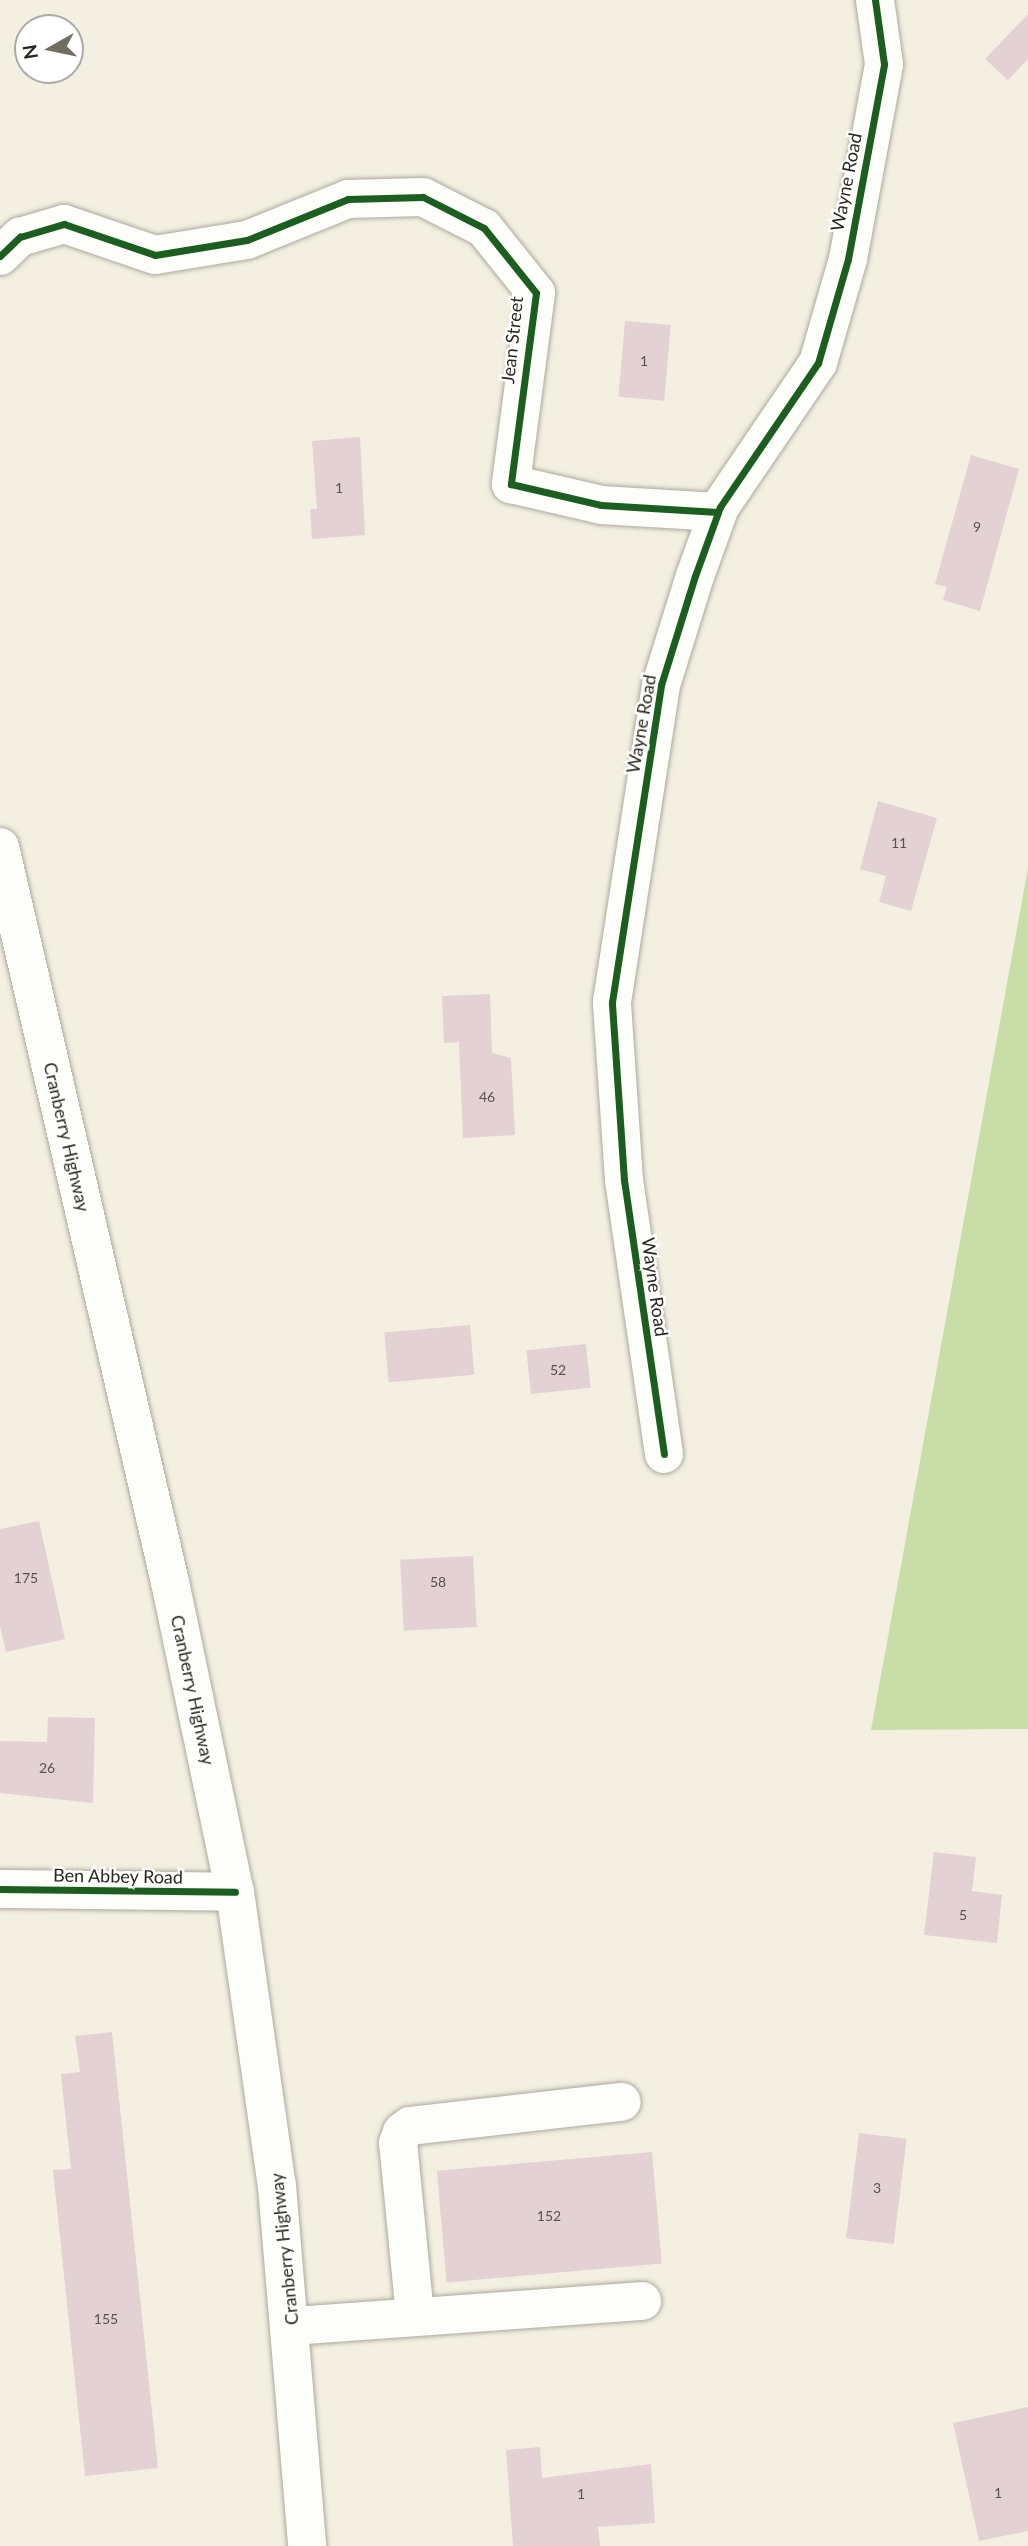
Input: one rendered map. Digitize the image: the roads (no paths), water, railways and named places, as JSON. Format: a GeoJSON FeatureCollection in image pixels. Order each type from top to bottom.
{"type":"FeatureCollection","features":[{"type":"Feature","properties":{"kind":"street","name":"Wayne Road"},"geometry":{"type":"LineString","coordinates":[[664,1454],[624,1180],[612,1002],[661,685],[718,512],[818,363],[848,259],[884,64],[875,0]]}},
{"type":"Feature","properties":{"kind":"street","name":"Jean Street"},"geometry":{"type":"LineString","coordinates":[[0,256],[20,237],[64,224],[155,255],[247,240],[348,199],[423,197],[484,228],[536,293],[511,484],[601,505],[718,512]]}},
{"type":"Feature","properties":{"kind":"street","name":"Cranberry Highway"},"geometry":{"type":"LineString","coordinates":[[0,847],[179,1622],[235,1892],[293,2326],[307,2546]]}},
{"type":"Feature","properties":{"kind":"street","name":"Ben Abbey Road"},"geometry":{"type":"LineString","coordinates":[[0,1889],[235,1892]]}},
{"type":"Feature","properties":{"kind":"street"},"geometry":{"type":"LineString","coordinates":[[415,2315],[398,2143],[402,2132],[410,2126],[622,2102]]}},
{"type":"Feature","properties":{"kind":"street"},"geometry":{"type":"LineString","coordinates":[[293,2326],[415,2315],[642,2301]]}}]}
